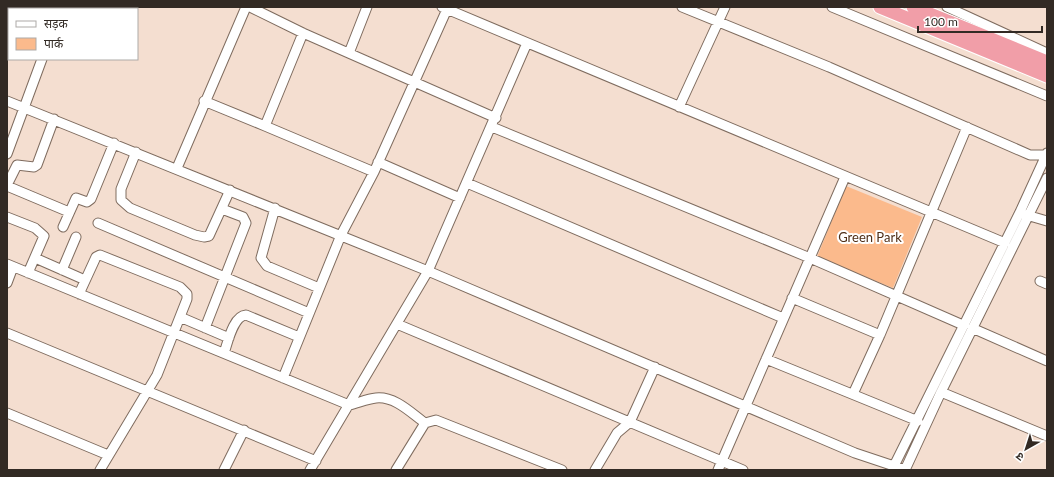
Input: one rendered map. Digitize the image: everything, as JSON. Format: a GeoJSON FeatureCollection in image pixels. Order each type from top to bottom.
{"type":"FeatureCollection","features":[{"type":"Feature","properties":{"kind":"highway"},"geometry":{"type":"LineString","coordinates":[[880,7],[1047,76]]}},
{"type":"Feature","properties":{"kind":"highway"},"geometry":{"type":"LineString","coordinates":[[913,7],[1047,62]]}},
{"type":"Feature","properties":{"kind":"street"},"geometry":{"type":"LineString","coordinates":[[177,168],[204,101],[246,7]]}},
{"type":"Feature","properties":{"kind":"street"},"geometry":{"type":"LineString","coordinates":[[250,7],[303,33],[496,118]]}},
{"type":"Feature","properties":{"kind":"street"},"geometry":{"type":"LineString","coordinates":[[349,53],[367,7]]}},
{"type":"Feature","properties":{"kind":"street"},"geometry":{"type":"LineString","coordinates":[[682,7],[1030,154],[1044,165]]}},
{"type":"Feature","properties":{"kind":"street"},"geometry":{"type":"LineString","coordinates":[[679,107],[725,7]]}},
{"type":"Feature","properties":{"kind":"street"},"geometry":{"type":"LineString","coordinates":[[832,7],[1047,96]]}},
{"type":"Feature","properties":{"kind":"street"},"geometry":{"type":"LineString","coordinates":[[946,7],[1047,53]]}},
{"type":"Feature","properties":{"kind":"street"},"geometry":{"type":"LineString","coordinates":[[284,378],[308,314],[341,235],[374,172],[416,82],[446,8],[1005,243]]}},
{"type":"Feature","properties":{"kind":"street"},"geometry":{"type":"LineString","coordinates":[[265,126],[303,33]]}},
{"type":"Feature","properties":{"kind":"street"},"geometry":{"type":"LineString","coordinates":[[310,470],[428,271],[496,118],[527,43]]}},
{"type":"Feature","properties":{"kind":"street"},"geometry":{"type":"LineString","coordinates":[[7,154],[42,60]]}},
{"type":"Feature","properties":{"kind":"street"},"geometry":{"type":"LineString","coordinates":[[7,101],[24,109],[54,119],[177,168],[428,271],[855,453],[893,468],[906,470],[1005,243],[1044,165],[1047,154],[1030,154]]}},
{"type":"Feature","properties":{"kind":"street"},"geometry":{"type":"LineString","coordinates":[[204,101],[374,172]]}},
{"type":"Feature","properties":{"kind":"street"},"geometry":{"type":"LineString","coordinates":[[54,119],[37,165],[34,167],[17,165],[7,186],[68,212]]}},
{"type":"Feature","properties":{"kind":"street"},"geometry":{"type":"LineString","coordinates":[[492,127],[810,258],[1047,361]]}},
{"type":"Feature","properties":{"kind":"street"},"geometry":{"type":"LineString","coordinates":[[853,394],[880,335],[966,127]]}},
{"type":"Feature","properties":{"kind":"street"},"geometry":{"type":"LineString","coordinates":[[63,227],[68,212],[76,198],[87,202],[91,199],[114,143]]}},
{"type":"Feature","properties":{"kind":"street"},"geometry":{"type":"LineString","coordinates":[[136,152],[120,196],[121,200],[130,208],[204,238],[209,236],[213,231],[230,190]]}},
{"type":"Feature","properties":{"kind":"street"},"geometry":{"type":"LineString","coordinates":[[378,162],[460,198]]}},
{"type":"Feature","properties":{"kind":"street"},"geometry":{"type":"LineString","coordinates":[[718,470],[845,177]]}},
{"type":"Feature","properties":{"kind":"street"},"geometry":{"type":"LineString","coordinates":[[893,468],[1029,216],[1047,178]]}},
{"type":"Feature","properties":{"kind":"street"},"geometry":{"type":"LineString","coordinates":[[467,183],[783,318]]}},
{"type":"Feature","properties":{"kind":"street"},"geometry":{"type":"LineString","coordinates":[[275,208],[260,258],[267,266],[319,288]]}},
{"type":"Feature","properties":{"kind":"street"},"geometry":{"type":"LineString","coordinates":[[205,328],[246,223],[243,217],[222,209]]}},
{"type":"Feature","properties":{"kind":"street"},"geometry":{"type":"LineString","coordinates":[[1020,212],[1047,221]]}},
{"type":"Feature","properties":{"kind":"street"},"geometry":{"type":"LineString","coordinates":[[7,217],[35,228],[44,236],[28,273]]}},
{"type":"Feature","properties":{"kind":"street"},"geometry":{"type":"LineString","coordinates":[[98,223],[308,314]]}},
{"type":"Feature","properties":{"kind":"street"},"geometry":{"type":"LineString","coordinates":[[62,270],[76,237]]}},
{"type":"Feature","properties":{"kind":"street"},"geometry":{"type":"LineString","coordinates":[[79,294],[96,257],[104,256],[184,290],[187,299],[175,333],[157,375],[100,470]]}},
{"type":"Feature","properties":{"kind":"street"},"geometry":{"type":"LineString","coordinates":[[35,258],[85,280]]}},
{"type":"Feature","properties":{"kind":"street"},"geometry":{"type":"LineString","coordinates":[[7,283],[10,266],[349,405],[376,398],[386,398],[396,402],[425,423]]}},
{"type":"Feature","properties":{"kind":"street"},"geometry":{"type":"LineString","coordinates":[[792,298],[880,335]]}},
{"type":"Feature","properties":{"kind":"street"},"geometry":{"type":"LineString","coordinates":[[224,353],[239,317],[246,315],[299,337]]}},
{"type":"Feature","properties":{"kind":"street"},"geometry":{"type":"LineString","coordinates":[[180,317],[229,338]]}},
{"type":"Feature","properties":{"kind":"street"},"geometry":{"type":"LineString","coordinates":[[397,324],[743,470]]}},
{"type":"Feature","properties":{"kind":"street"},"geometry":{"type":"LineString","coordinates":[[7,333],[148,390],[316,461]]}},
{"type":"Feature","properties":{"kind":"street"},"geometry":{"type":"LineString","coordinates":[[766,359],[918,421]]}},
{"type":"Feature","properties":{"kind":"street"},"geometry":{"type":"LineString","coordinates":[[595,470],[617,433],[630,422],[655,367]]}},
{"type":"Feature","properties":{"kind":"street"},"geometry":{"type":"LineString","coordinates":[[941,392],[1047,436]]}},
{"type":"Feature","properties":{"kind":"street"},"geometry":{"type":"LineString","coordinates":[[7,413],[108,455]]}},
{"type":"Feature","properties":{"kind":"street"},"geometry":{"type":"LineString","coordinates":[[396,470],[425,423],[436,420],[562,470]]}},
{"type":"Feature","properties":{"kind":"street"},"geometry":{"type":"LineString","coordinates":[[224,470],[244,430]]}},
{"type":"Feature","properties":{"kind":"green space","name":"Green Park"},"geometry":{"type":"Polygon","coordinates":[[[846,186],[922,217],[893,288],[817,257],[846,186]]]}}]}
